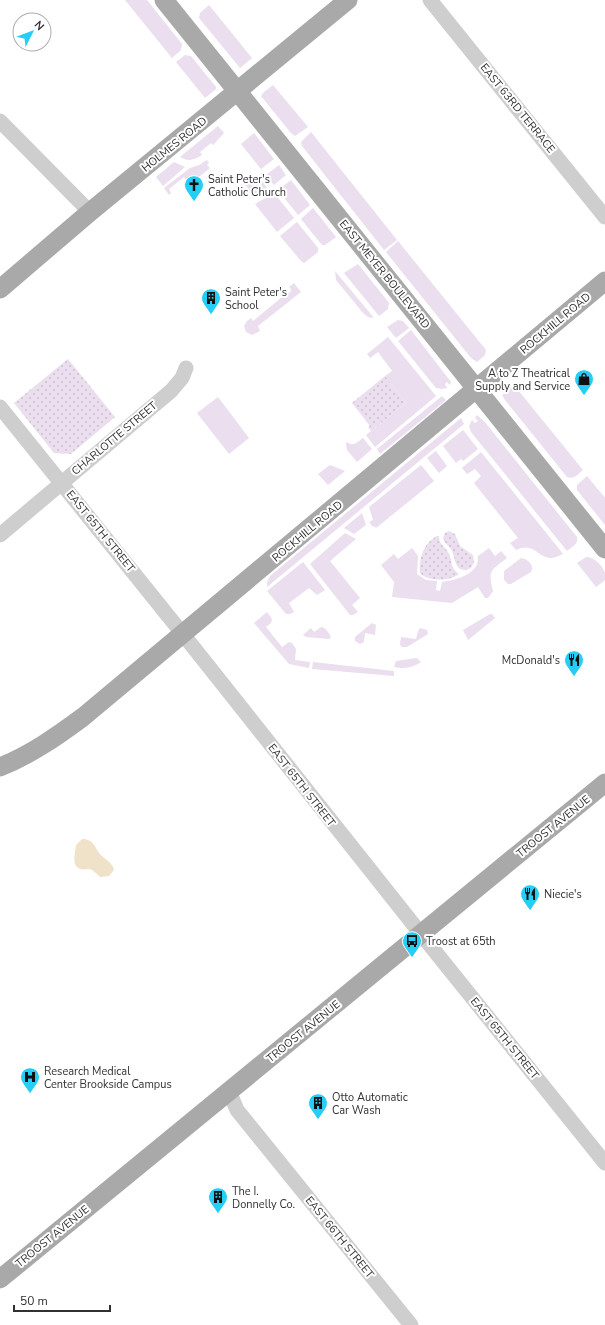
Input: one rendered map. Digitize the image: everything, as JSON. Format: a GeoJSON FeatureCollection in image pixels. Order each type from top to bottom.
{"type":"FeatureCollection","features":[{"type":"Feature","properties":{"kind":"main road","name":"EAST MEYER BOULEVARD"},"geometry":{"type":"LineString","coordinates":[[164,0],[605,549]]}},
{"type":"Feature","properties":{"kind":"main road","name":"HOLMES ROAD"},"geometry":{"type":"LineString","coordinates":[[0,289],[90,212],[238,92],[348,0]]}},
{"type":"Feature","properties":{"kind":"main road","name":"ROCKHILL ROAD"},"geometry":{"type":"LineString","coordinates":[[0,767],[16,761],[51,740],[82,718],[605,281]]}},
{"type":"Feature","properties":{"kind":"main road","name":"TROOST AVENUE"},"geometry":{"type":"LineString","coordinates":[[0,1279],[605,783]]}},
{"type":"Feature","properties":{"kind":"street","name":"EAST 63RD TERRACE"},"geometry":{"type":"LineString","coordinates":[[430,0],[605,217]]}},
{"type":"Feature","properties":{"kind":"street"},"geometry":{"type":"LineString","coordinates":[[0,121],[90,212]]}},
{"type":"Feature","properties":{"kind":"street","name":"CHARLOTTE STREET"},"geometry":{"type":"LineString","coordinates":[[0,535],[171,391],[182,378],[186,368]]}},
{"type":"Feature","properties":{"kind":"street","name":"EAST 65TH STREET"},"geometry":{"type":"LineString","coordinates":[[0,406],[183,634],[420,934],[605,1163]]}},
{"type":"Feature","properties":{"kind":"street","name":"EAST 66TH STREET"},"geometry":{"type":"LineString","coordinates":[[229,1091],[237,1110],[411,1325]]}},
{"type":"Feature","properties":{"kind":"shaded area"},"geometry":{"type":"Polygon","coordinates":[[[125,0],[147,0],[182,44],[181,50],[172,58],[125,0]]]}},
{"type":"Feature","properties":{"kind":"shaded area"},"geometry":{"type":"Polygon","coordinates":[[[209,5],[252,58],[240,68],[199,18],[200,13],[209,5]]]}},
{"type":"Feature","properties":{"kind":"shaded area"},"geometry":{"type":"Polygon","coordinates":[[[185,55],[191,56],[216,87],[216,89],[205,98],[176,62],[185,55]]]}},
{"type":"Feature","properties":{"kind":"shaded area"},"geometry":{"type":"Polygon","coordinates":[[[273,85],[308,127],[295,136],[261,96],[273,85]]]}},
{"type":"Feature","properties":{"kind":"shaded area"},"geometry":{"type":"Polygon","coordinates":[[[218,126],[224,133],[213,145],[211,143],[200,152],[202,155],[191,160],[186,160],[180,157],[218,126]]]}},
{"type":"Feature","properties":{"kind":"shaded area"},"geometry":{"type":"Polygon","coordinates":[[[311,132],[397,240],[384,250],[302,146],[301,142],[311,132]]]}},
{"type":"Feature","properties":{"kind":"shaded area"},"geometry":{"type":"Polygon","coordinates":[[[254,133],[274,159],[261,169],[241,144],[254,133]]]}},
{"type":"Feature","properties":{"kind":"shaded area"},"geometry":{"type":"Polygon","coordinates":[[[207,160],[209,163],[207,165],[210,168],[190,184],[184,177],[169,189],[171,193],[169,195],[164,188],[190,168],[207,160]]]}},
{"type":"Feature","properties":{"kind":"shaded area"},"geometry":{"type":"Polygon","coordinates":[[[174,162],[185,167],[163,186],[156,177],[174,162]]]}},
{"type":"Feature","properties":{"kind":"shaded area"},"geometry":{"type":"Polygon","coordinates":[[[279,165],[286,175],[274,185],[266,175],[279,165]]]}},
{"type":"Feature","properties":{"kind":"shaded area"},"geometry":{"type":"Polygon","coordinates":[[[248,178],[254,184],[262,181],[268,189],[259,197],[253,198],[244,183],[244,181],[248,178]]]}},
{"type":"Feature","properties":{"kind":"shaded area"},"geometry":{"type":"Polygon","coordinates":[[[291,180],[310,205],[298,215],[278,190],[291,180]]]}},
{"type":"Feature","properties":{"kind":"shaded area"},"geometry":{"type":"Polygon","coordinates":[[[274,193],[294,218],[277,232],[255,204],[274,193]]]}},
{"type":"Feature","properties":{"kind":"shaded area"},"geometry":{"type":"Polygon","coordinates":[[[313,208],[336,237],[325,245],[322,245],[301,219],[313,208]]]}},
{"type":"Feature","properties":{"kind":"shaded area"},"geometry":{"type":"Polygon","coordinates":[[[297,222],[318,248],[318,252],[304,263],[280,236],[297,222]]]}},
{"type":"Feature","properties":{"kind":"shaded area"},"geometry":{"type":"Polygon","coordinates":[[[398,241],[486,350],[485,355],[477,362],[471,358],[386,252],[398,241]]]}},
{"type":"Feature","properties":{"kind":"shaded area"},"geometry":{"type":"Polygon","coordinates":[[[358,264],[389,303],[388,309],[379,316],[344,273],[358,264]]]}},
{"type":"Feature","properties":{"kind":"shaded area"},"geometry":{"type":"Polygon","coordinates":[[[335,271],[374,318],[368,317],[363,313],[336,280],[335,271]]]}},
{"type":"Feature","properties":{"kind":"shaded area"},"geometry":{"type":"Polygon","coordinates":[[[294,283],[301,292],[258,326],[260,331],[252,335],[246,332],[244,326],[247,321],[251,318],[253,321],[282,297],[280,294],[285,290],[290,293],[291,289],[289,287],[294,283]]]}},
{"type":"Feature","properties":{"kind":"shaded area"},"geometry":{"type":"Polygon","coordinates":[[[398,320],[403,321],[409,328],[396,338],[387,327],[398,320]]]}},
{"type":"Feature","properties":{"kind":"shaded area"},"geometry":{"type":"Polygon","coordinates":[[[411,330],[451,382],[450,385],[447,382],[445,384],[447,388],[436,388],[398,341],[411,330]]]}},
{"type":"Feature","properties":{"kind":"shaded area"},"geometry":{"type":"Polygon","coordinates":[[[388,337],[436,396],[375,447],[366,435],[406,403],[385,376],[392,371],[378,352],[370,358],[367,354],[388,337]]]}},
{"type":"Feature","properties":{"kind":"shaded area"},"geometry":{"type":"Polygon","coordinates":[[[68,359],[115,417],[71,454],[54,453],[14,403],[68,359]]]}},
{"type":"Feature","properties":{"kind":"shaded area"},"geometry":{"type":"Polygon","coordinates":[[[385,376],[406,403],[371,431],[368,427],[370,426],[352,403],[385,376]]]}},
{"type":"Feature","properties":{"kind":"shaded area"},"geometry":{"type":"Polygon","coordinates":[[[514,385],[583,470],[576,476],[572,478],[567,477],[505,400],[502,395],[514,385]]]}},
{"type":"Feature","properties":{"kind":"shaded area"},"geometry":{"type":"Polygon","coordinates":[[[442,396],[446,400],[380,454],[377,449],[442,396]]]}},
{"type":"Feature","properties":{"kind":"shaded area"},"geometry":{"type":"Polygon","coordinates":[[[218,397],[249,438],[229,454],[197,413],[218,397]]]}},
{"type":"Feature","properties":{"kind":"shaded area"},"geometry":{"type":"Polygon","coordinates":[[[477,415],[484,421],[577,537],[577,542],[573,547],[567,551],[471,432],[469,426],[472,420],[475,423],[478,421],[475,418],[477,415]]]}},
{"type":"Feature","properties":{"kind":"shaded area"},"geometry":{"type":"Polygon","coordinates":[[[461,418],[464,424],[267,587],[267,582],[270,576],[461,418]]]}},
{"type":"Feature","properties":{"kind":"shaded area"},"geometry":{"type":"Polygon","coordinates":[[[463,430],[478,449],[463,461],[461,459],[456,463],[443,446],[463,430]]]}},
{"type":"Feature","properties":{"kind":"shaded area"},"geometry":{"type":"Polygon","coordinates":[[[363,438],[372,449],[357,462],[347,450],[346,444],[347,442],[351,444],[355,443],[363,438]]]}},
{"type":"Feature","properties":{"kind":"shaded area"},"geometry":{"type":"Polygon","coordinates":[[[436,451],[447,466],[439,473],[427,458],[436,451]]]}},
{"type":"Feature","properties":{"kind":"shaded area"},"geometry":{"type":"Polygon","coordinates":[[[481,452],[563,554],[548,558],[530,548],[516,550],[510,543],[518,538],[474,483],[481,476],[475,469],[467,474],[462,468],[481,452]]]}},
{"type":"Feature","properties":{"kind":"shaded area"},"geometry":{"type":"Polygon","coordinates":[[[330,465],[345,471],[328,485],[318,474],[330,465]]]}},
{"type":"Feature","properties":{"kind":"shaded area"},"geometry":{"type":"Polygon","coordinates":[[[421,465],[434,481],[376,528],[374,526],[373,527],[369,522],[373,520],[369,507],[421,465]]]}},
{"type":"Feature","properties":{"kind":"shaded area"},"geometry":{"type":"Polygon","coordinates":[[[587,476],[605,498],[605,525],[577,490],[577,485],[587,476]]]}},
{"type":"Feature","properties":{"kind":"shaded area"},"geometry":{"type":"Polygon","coordinates":[[[362,513],[366,525],[354,534],[344,528],[362,513]]]}},
{"type":"Feature","properties":{"kind":"shaded area"},"geometry":{"type":"Polygon","coordinates":[[[449,531],[455,534],[460,546],[473,555],[474,562],[471,568],[461,570],[456,564],[453,552],[445,543],[443,538],[445,533],[449,531]]]}},
{"type":"Feature","properties":{"kind":"shaded area"},"geometry":{"type":"Polygon","coordinates":[[[345,533],[356,539],[330,561],[360,598],[352,605],[358,612],[353,615],[350,615],[310,564],[345,533]]]}},
{"type":"Feature","properties":{"kind":"shaded area"},"geometry":{"type":"Polygon","coordinates":[[[437,536],[439,536],[441,543],[450,555],[453,568],[459,574],[451,578],[440,580],[428,578],[420,573],[420,562],[425,547],[437,536]]]}},
{"type":"Feature","properties":{"kind":"shaded area"},"geometry":{"type":"Polygon","coordinates":[[[412,548],[418,556],[417,574],[426,580],[437,581],[436,590],[440,591],[442,582],[460,578],[471,572],[478,562],[478,556],[489,548],[495,556],[501,551],[507,558],[492,572],[491,579],[493,591],[488,598],[485,598],[478,587],[452,603],[392,597],[394,582],[381,565],[394,554],[398,559],[412,548]]]}},
{"type":"Feature","properties":{"kind":"shaded area"},"geometry":{"type":"Polygon","coordinates":[[[586,557],[592,558],[597,562],[605,573],[605,580],[596,587],[577,563],[586,557]]]}},
{"type":"Feature","properties":{"kind":"shaded area"},"geometry":{"type":"Polygon","coordinates":[[[521,558],[525,559],[531,564],[531,572],[511,584],[508,584],[504,580],[504,571],[521,558]]]}},
{"type":"Feature","properties":{"kind":"shaded area"},"geometry":{"type":"Polygon","coordinates":[[[303,562],[325,590],[317,595],[309,588],[289,603],[294,612],[286,614],[267,591],[303,562]]]}},
{"type":"Feature","properties":{"kind":"shaded area"},"geometry":{"type":"Polygon","coordinates":[[[267,612],[272,619],[271,623],[266,627],[282,647],[289,642],[292,643],[296,649],[295,660],[310,662],[309,668],[289,664],[254,623],[267,612]]]}},
{"type":"Feature","properties":{"kind":"shaded area"},"geometry":{"type":"Polygon","coordinates":[[[492,614],[495,618],[468,640],[463,630],[492,614]]]}},
{"type":"Feature","properties":{"kind":"shaded area"},"geometry":{"type":"Polygon","coordinates":[[[372,623],[376,625],[375,635],[365,633],[364,642],[360,644],[355,641],[355,637],[372,623]]]}},
{"type":"Feature","properties":{"kind":"shaded area"},"geometry":{"type":"Polygon","coordinates":[[[321,627],[325,629],[331,637],[329,639],[306,637],[303,635],[311,628],[314,632],[321,627]]]}},
{"type":"Feature","properties":{"kind":"shaded area"},"geometry":{"type":"Polygon","coordinates":[[[420,628],[427,630],[428,634],[407,647],[402,647],[400,645],[401,637],[416,639],[420,628]]]}},
{"type":"Feature","properties":{"kind":"shaded area"},"geometry":{"type":"Polygon","coordinates":[[[417,658],[421,662],[415,666],[405,668],[394,667],[396,661],[417,658]]]}},
{"type":"Feature","properties":{"kind":"shaded area"},"geometry":{"type":"Polygon","coordinates":[[[313,662],[394,671],[394,676],[312,669],[313,662]]]}},
{"type":"Feature","properties":{"kind":"shaded area"},"geometry":{"type":"Polygon","coordinates":[[[82,839],[92,842],[101,855],[112,865],[114,870],[109,876],[100,877],[92,870],[83,870],[76,866],[74,859],[76,845],[82,839]]]}},
{"type":"Feature","properties":{"kind":"place","name":"Saint Peter's Catholic Church"},"geometry":{"type":"Point","coordinates":[194,202]}},
{"type":"Feature","properties":{"kind":"place","name":"Saint Peter's School"},"geometry":{"type":"Point","coordinates":[211,315]}},
{"type":"Feature","properties":{"kind":"place","name":"A to Z Theatrical Supply and Service"},"geometry":{"type":"Point","coordinates":[584,396]}},
{"type":"Feature","properties":{"kind":"place","name":"McDonald's"},"geometry":{"type":"Point","coordinates":[574,677]}},
{"type":"Feature","properties":{"kind":"place","name":"Niecie's"},"geometry":{"type":"Point","coordinates":[530,911]}},
{"type":"Feature","properties":{"kind":"place","name":"Troost at 65th"},"geometry":{"type":"Point","coordinates":[412,958]}},
{"type":"Feature","properties":{"kind":"place","name":"Research Medical Center Brookside Campus"},"geometry":{"type":"Point","coordinates":[30,1094]}},
{"type":"Feature","properties":{"kind":"place","name":"Otto Automatic Car Wash"},"geometry":{"type":"Point","coordinates":[318,1120]}},
{"type":"Feature","properties":{"kind":"place","name":"The I. Donnelly Co."},"geometry":{"type":"Point","coordinates":[218,1214]}}]}
